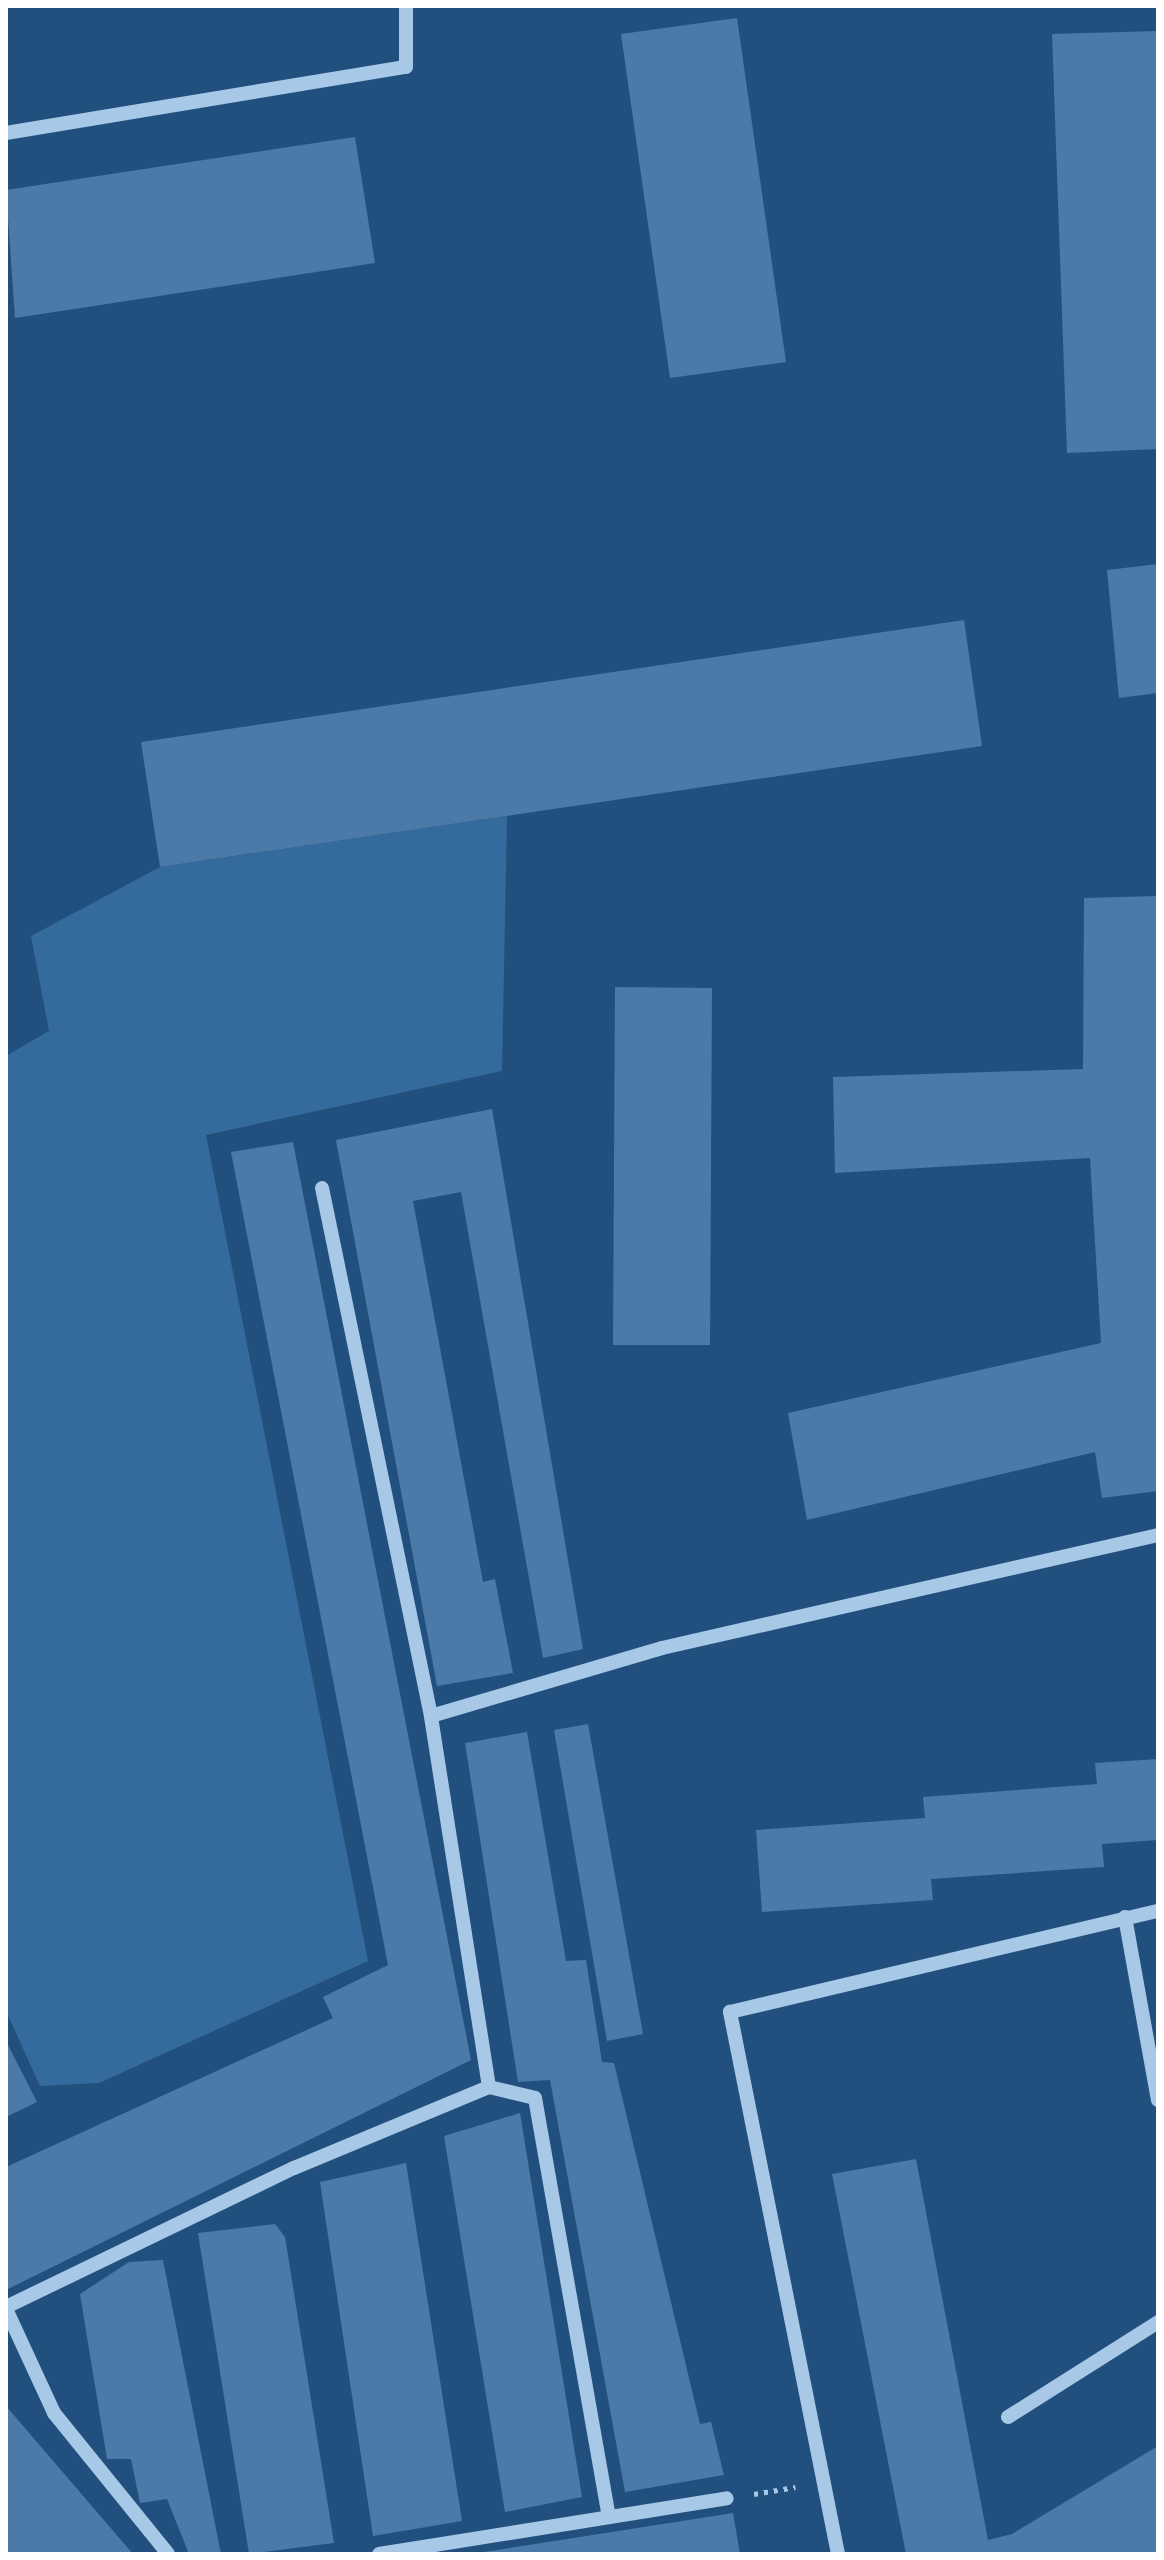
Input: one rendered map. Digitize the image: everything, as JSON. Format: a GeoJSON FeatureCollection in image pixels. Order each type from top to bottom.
{"type":"FeatureCollection","features":[{"type":"Feature","properties":{"kind":"lane"},"geometry":{"type":"LineString","coordinates":[[6,133],[406,67],[406,6]]}},
{"type":"Feature","properties":{"kind":"lane"},"geometry":{"type":"LineString","coordinates":[[322,1188],[431,1716],[489,2087]]}},
{"type":"Feature","properties":{"kind":"lane"},"geometry":{"type":"LineString","coordinates":[[431,1716],[662,1648],[1158,1535]]}},
{"type":"Feature","properties":{"kind":"lane"},"geometry":{"type":"LineString","coordinates":[[838,2554],[730,2012],[1158,1911]]}},
{"type":"Feature","properties":{"kind":"lane"},"geometry":{"type":"LineString","coordinates":[[1125,1917],[1158,2100]]}},
{"type":"Feature","properties":{"kind":"lane"},"geometry":{"type":"LineString","coordinates":[[168,2554],[54,2413],[6,2308],[294,2168],[489,2087],[535,2098],[609,2517]]}},
{"type":"Feature","properties":{"kind":"lane"},"geometry":{"type":"LineString","coordinates":[[1008,2417],[1158,2322]]}},
{"type":"Feature","properties":{"kind":"lane"},"geometry":{"type":"LineString","coordinates":[[379,2554],[727,2498]]}},
{"type":"Feature","properties":{"kind":"path"},"geometry":{"type":"LineString","coordinates":[[727,2498],[824,2483]]}},
{"type":"Feature","properties":{"kind":"shaded area"},"geometry":{"type":"Polygon","coordinates":[[[507,816],[502,1071],[206,1135],[368,1961],[99,2083],[40,2086],[6,2011],[6,1056],[49,1031],[31,936],[160,867],[507,816]]]}},
{"type":"Feature","properties":{"kind":"building"},"geometry":{"type":"Polygon","coordinates":[[[737,18],[786,362],[670,378],[621,34],[737,18]]]}},
{"type":"Feature","properties":{"kind":"building"},"geometry":{"type":"Polygon","coordinates":[[[1158,31],[1158,449],[1067,453],[1052,34],[1158,31]]]}},
{"type":"Feature","properties":{"kind":"building"},"geometry":{"type":"Polygon","coordinates":[[[355,137],[375,263],[15,318],[6,190],[355,137]]]}},
{"type":"Feature","properties":{"kind":"building"},"geometry":{"type":"Polygon","coordinates":[[[1158,564],[1158,693],[1119,698],[1107,570],[1158,564]]]}},
{"type":"Feature","properties":{"kind":"building"},"geometry":{"type":"Polygon","coordinates":[[[964,620],[982,746],[160,867],[141,742],[964,620]]]}},
{"type":"Feature","properties":{"kind":"building"},"geometry":{"type":"Polygon","coordinates":[[[1158,896],[1158,1491],[1102,1498],[1095,1452],[807,1520],[788,1413],[1101,1343],[1090,1158],[835,1173],[833,1077],[1083,1069],[1084,898],[1158,896]]]}},
{"type":"Feature","properties":{"kind":"building"},"geometry":{"type":"Polygon","coordinates":[[[615,987],[712,988],[710,1345],[613,1345],[615,987]]]}},
{"type":"Feature","properties":{"kind":"building"},"geometry":{"type":"Polygon","coordinates":[[[492,1109],[583,1649],[543,1658],[461,1192],[413,1201],[483,1582],[495,1579],[513,1673],[437,1686],[336,1140],[492,1109]]]}},
{"type":"Feature","properties":{"kind":"building"},"geometry":{"type":"Polygon","coordinates":[[[293,1142],[471,2060],[6,2290],[6,2167],[333,2018],[323,1997],[388,1965],[231,1152],[293,1142]]]}},
{"type":"Feature","properties":{"kind":"building"},"geometry":{"type":"Polygon","coordinates":[[[588,1724],[643,2034],[607,2041],[554,1730],[588,1724]]]}},
{"type":"Feature","properties":{"kind":"building"},"geometry":{"type":"Polygon","coordinates":[[[527,1732],[566,1961],[586,1960],[602,2062],[614,2063],[700,2424],[711,2422],[724,2475],[625,2492],[550,2080],[518,2082],[465,1743],[527,1732]]]}},
{"type":"Feature","properties":{"kind":"building"},"geometry":{"type":"Polygon","coordinates":[[[1158,1759],[1158,1840],[1102,1844],[1104,1867],[931,1879],[933,1900],[762,1912],[756,1830],[925,1818],[923,1797],[1097,1784],[1095,1763],[1158,1759]]]}},
{"type":"Feature","properties":{"kind":"building"},"geometry":{"type":"Polygon","coordinates":[[[6,2041],[37,2102],[6,2117],[6,2041]]]}},
{"type":"Feature","properties":{"kind":"building"},"geometry":{"type":"Polygon","coordinates":[[[520,2113],[582,2497],[505,2512],[444,2136],[520,2113]]]}},
{"type":"Feature","properties":{"kind":"building"},"geometry":{"type":"Polygon","coordinates":[[[916,2159],[988,2540],[1012,2534],[1158,2446],[1158,2554],[906,2554],[832,2174],[916,2159]]]}},
{"type":"Feature","properties":{"kind":"building"},"geometry":{"type":"Polygon","coordinates":[[[406,2163],[462,2521],[373,2536],[320,2182],[406,2163]]]}},
{"type":"Feature","properties":{"kind":"building"},"geometry":{"type":"Polygon","coordinates":[[[275,2224],[285,2237],[334,2543],[249,2554],[198,2233],[275,2224]]]}},
{"type":"Feature","properties":{"kind":"building"},"geometry":{"type":"Polygon","coordinates":[[[163,2260],[221,2554],[189,2554],[167,2499],[140,2503],[131,2459],[107,2459],[80,2294],[129,2262],[163,2260]]]}},
{"type":"Feature","properties":{"kind":"building"},"geometry":{"type":"Polygon","coordinates":[[[6,2406],[133,2554],[6,2554],[6,2406]]]}},
{"type":"Feature","properties":{"kind":"building"},"geometry":{"type":"Polygon","coordinates":[[[733,2513],[740,2554],[484,2554],[484,2552],[733,2513]]]}}]}
